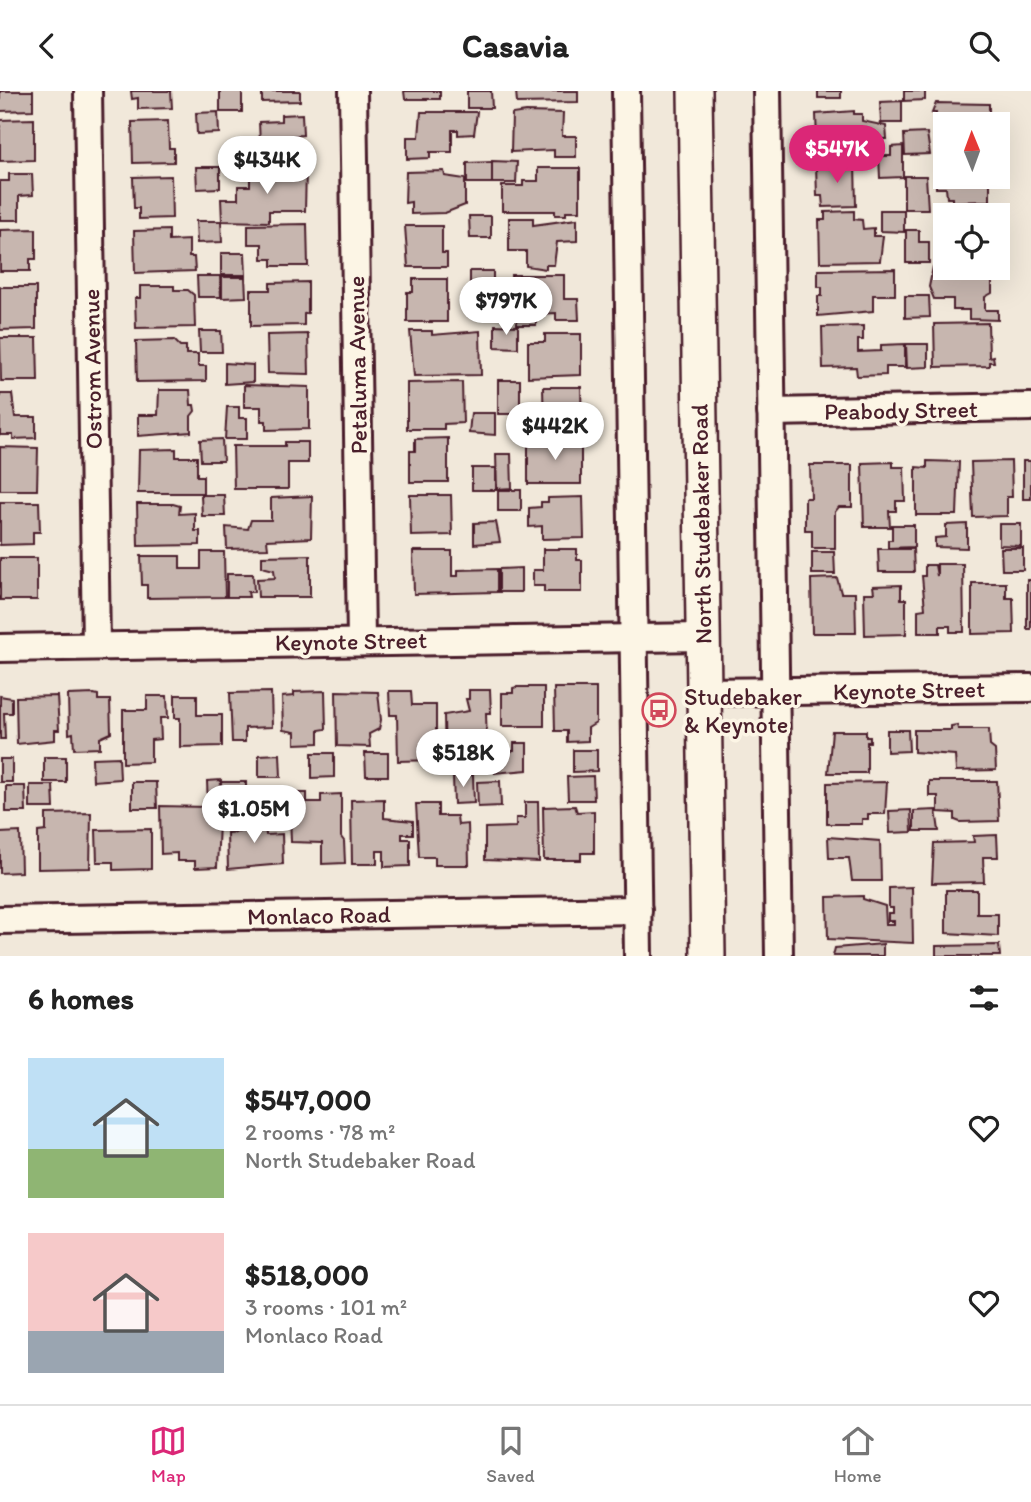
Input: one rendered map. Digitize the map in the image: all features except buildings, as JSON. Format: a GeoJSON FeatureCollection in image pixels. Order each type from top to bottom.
{"type":"FeatureCollection","features":[{"type":"Feature","properties":{"kind":"main road","name":"North Studebaker Road"},"geometry":{"type":"LineString","coordinates":[[695,91],[708,956]]}},
{"type":"Feature","properties":{"kind":"street","name":"Ostrom Avenue"},"geometry":{"type":"LineString","coordinates":[[88,91],[96,646]]}},
{"type":"Feature","properties":{"kind":"street","name":"Petaluma Avenue"},"geometry":{"type":"LineString","coordinates":[[353,91],[361,640]]}},
{"type":"Feature","properties":{"kind":"street"},"geometry":{"type":"LineString","coordinates":[[626,91],[638,956]]}},
{"type":"Feature","properties":{"kind":"street"},"geometry":{"type":"LineString","coordinates":[[767,91],[779,956]]}},
{"type":"Feature","properties":{"kind":"street","name":"Peabody Street"},"geometry":{"type":"LineString","coordinates":[[771,412],[1031,407]]}},
{"type":"Feature","properties":{"kind":"street","name":"Keynote Street"},"geometry":{"type":"LineString","coordinates":[[0,648],[361,640],[702,637]]}},
{"type":"Feature","properties":{"kind":"street","name":"Keynote Street"},"geometry":{"type":"LineString","coordinates":[[703,692],[1031,688]]}},
{"type":"Feature","properties":{"kind":"street","name":"Monlaco Road"},"geometry":{"type":"LineString","coordinates":[[0,920],[638,910]]}},
{"type":"Feature","properties":{"kind":"place","name":"Studebaker & Keynote"},"geometry":{"type":"Point","coordinates":[659,710]}}]}
